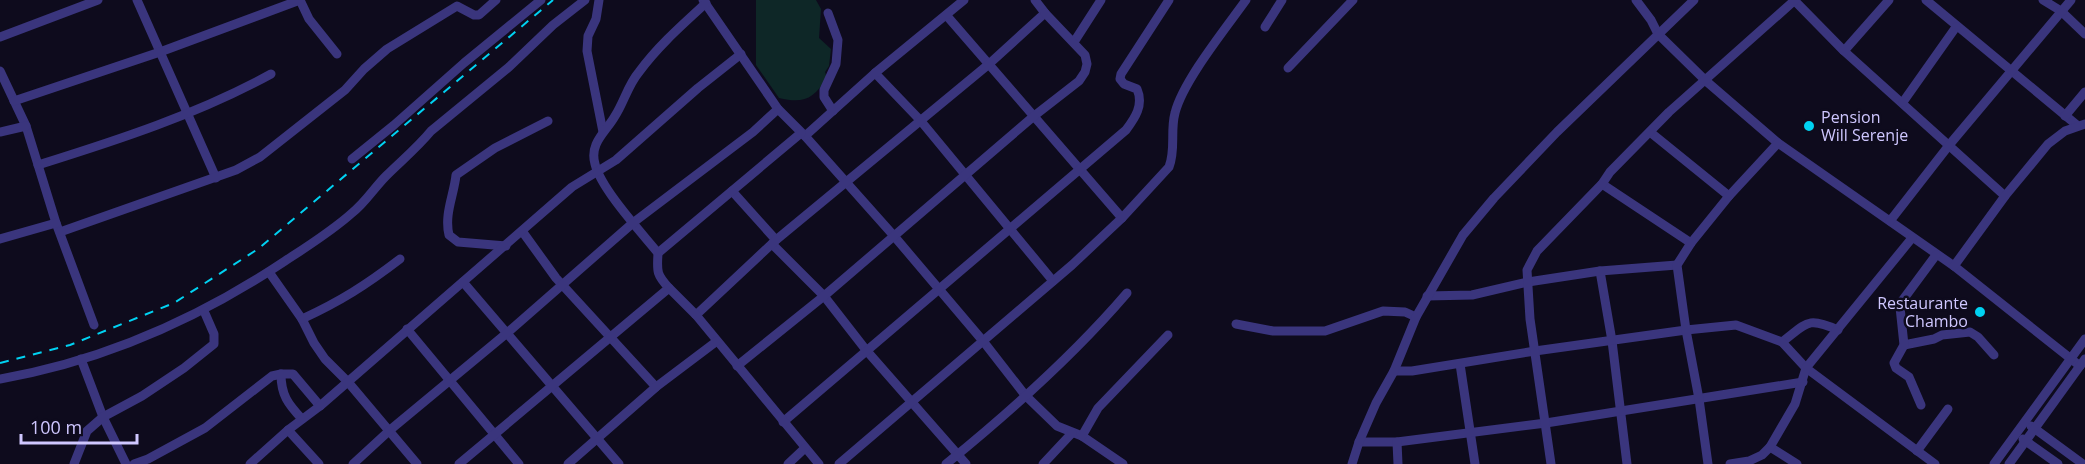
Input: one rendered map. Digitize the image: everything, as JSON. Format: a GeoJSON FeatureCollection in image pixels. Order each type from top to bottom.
{"type":"FeatureCollection","features":[{"type":"Feature","properties":{"kind":"street"},"geometry":{"type":"LineString","coordinates":[[0,37],[98,0]]}},
{"type":"Feature","properties":{"kind":"street"},"geometry":{"type":"LineString","coordinates":[[137,0],[216,178]]}},
{"type":"Feature","properties":{"kind":"street"},"geometry":{"type":"LineString","coordinates":[[14,101],[160,52],[300,0],[309,19],[337,54]]}},
{"type":"Feature","properties":{"kind":"street"},"geometry":{"type":"LineString","coordinates":[[0,239],[58,227],[236,170],[260,157],[345,90],[387,49],[457,6],[474,15],[479,15],[496,0]]}},
{"type":"Feature","properties":{"kind":"street"},"geometry":{"type":"LineString","coordinates":[[352,159],[541,0]]}},
{"type":"Feature","properties":{"kind":"street"},"geometry":{"type":"LineString","coordinates":[[0,379],[101,354],[204,311],[269,272],[353,213],[384,178],[423,143],[431,131],[585,0]]}},
{"type":"Feature","properties":{"kind":"street"},"geometry":{"type":"LineString","coordinates":[[599,0],[596,19],[588,36],[587,51],[603,132]]}},
{"type":"Feature","properties":{"kind":"street"},"geometry":{"type":"LineString","coordinates":[[819,464],[696,315],[659,276],[656,268],[658,253],[833,111],[875,73],[964,0]]}},
{"type":"Feature","properties":{"kind":"street"},"geometry":{"type":"LineString","coordinates":[[737,366],[824,296],[1034,116],[1068,90],[1085,72],[1087,64],[1085,55],[1035,0]]}},
{"type":"Feature","properties":{"kind":"street"},"geometry":{"type":"LineString","coordinates":[[1074,42],[1101,0]]}},
{"type":"Feature","properties":{"kind":"street"},"geometry":{"type":"LineString","coordinates":[[783,422],[1009,229],[1114,143],[1126,130],[1137,115],[1140,94],[1137,89],[1124,84],[1120,79],[1121,74],[1169,0]]}},
{"type":"Feature","properties":{"kind":"street"},"geometry":{"type":"LineString","coordinates":[[839,464],[1053,281],[1122,218],[1169,167],[1173,157],[1174,113],[1181,96],[1246,0]]}},
{"type":"Feature","properties":{"kind":"street"},"geometry":{"type":"LineString","coordinates":[[1265,27],[1282,0]]}},
{"type":"Feature","properties":{"kind":"street"},"geometry":{"type":"LineString","coordinates":[[1288,68],[1353,0]]}},
{"type":"Feature","properties":{"kind":"street"},"geometry":{"type":"LineString","coordinates":[[1636,0],[1658,34],[1706,81],[1778,143],[1954,266],[2070,359],[2082,363],[2009,464]]}},
{"type":"Feature","properties":{"kind":"street"},"geometry":{"type":"LineString","coordinates":[[1352,464],[1359,442],[1376,403],[1394,372],[1416,317],[1463,235],[1494,198],[1557,132],[1694,0]]}},
{"type":"Feature","properties":{"kind":"street"},"geometry":{"type":"LineString","coordinates":[[1551,464],[1535,351],[1527,270],[1537,251],[1669,112],[1794,0],[1844,51],[1950,144],[2005,196]]}},
{"type":"Feature","properties":{"kind":"street"},"geometry":{"type":"LineString","coordinates":[[1844,51],[1889,0]]}},
{"type":"Feature","properties":{"kind":"street"},"geometry":{"type":"LineString","coordinates":[[1926,0],[2065,116],[2081,125]]}},
{"type":"Feature","properties":{"kind":"street"},"geometry":{"type":"LineString","coordinates":[[2043,0],[2061,11],[2085,34]]}},
{"type":"Feature","properties":{"kind":"street"},"geometry":{"type":"LineString","coordinates":[[1890,221],[1950,144],[2071,0]]}},
{"type":"Feature","properties":{"kind":"street"},"geometry":{"type":"LineString","coordinates":[[658,253],[606,187],[597,171],[593,157],[594,148],[614,119],[627,89],[638,72],[704,2],[778,109],[894,236],[983,341],[1025,395],[1057,426],[1077,434],[1123,464]]}},
{"type":"Feature","properties":{"kind":"street"},"geometry":{"type":"LineString","coordinates":[[828,13],[838,40],[836,64],[824,90],[824,97],[833,111]]}},
{"type":"Feature","properties":{"kind":"street"},"geometry":{"type":"LineString","coordinates":[[696,315],[774,242],[989,64],[1045,13]]}},
{"type":"Feature","properties":{"kind":"street"},"geometry":{"type":"LineString","coordinates":[[947,16],[1122,218]]}},
{"type":"Feature","properties":{"kind":"street"},"geometry":{"type":"LineString","coordinates":[[1903,102],[1956,27]]}},
{"type":"Feature","properties":{"kind":"street"},"geometry":{"type":"LineString","coordinates":[[250,464],[572,187],[616,160],[698,88],[741,54]]}},
{"type":"Feature","properties":{"kind":"street"},"geometry":{"type":"LineString","coordinates":[[0,71],[26,126],[58,227],[94,325]]}},
{"type":"Feature","properties":{"kind":"street"},"geometry":{"type":"LineString","coordinates":[[875,73],[920,120],[1053,281]]}},
{"type":"Feature","properties":{"kind":"street"},"geometry":{"type":"LineString","coordinates":[[38,165],[127,137],[233,95],[271,74]]}},
{"type":"Feature","properties":{"kind":"street"},"geometry":{"type":"LineString","coordinates":[[2065,116],[2085,92]]}},
{"type":"Feature","properties":{"kind":"street"},"geometry":{"type":"LineString","coordinates":[[353,464],[634,222],[740,143],[778,109]]}},
{"type":"Feature","properties":{"kind":"street"},"geometry":{"type":"LineString","coordinates":[[506,246],[458,242],[448,235],[449,205],[456,175],[495,147],[548,121]]}},
{"type":"Feature","properties":{"kind":"street"},"geometry":{"type":"LineString","coordinates":[[1954,266],[2005,196],[2048,144],[2065,131],[2081,125]]}},
{"type":"Feature","properties":{"kind":"street"},"geometry":{"type":"LineString","coordinates":[[0,132],[26,126]]}},
{"type":"Feature","properties":{"kind":"street"},"geometry":{"type":"LineString","coordinates":[[1650,132],[1729,196]]}},
{"type":"Feature","properties":{"kind":"street"},"geometry":{"type":"LineString","coordinates":[[1708,464],[1700,399],[1686,330],[1677,265],[1691,243],[1729,196],[1778,143]]}},
{"type":"Feature","properties":{"kind":"street"},"geometry":{"type":"LineString","coordinates":[[1602,184],[1691,243]]}},
{"type":"Feature","properties":{"kind":"street"},"geometry":{"type":"LineString","coordinates":[[732,191],[966,464]]}},
{"type":"Feature","properties":{"kind":"street"},"geometry":{"type":"LineString","coordinates":[[522,231],[562,285],[656,387]]}},
{"type":"Feature","properties":{"kind":"street"},"geometry":{"type":"LineString","coordinates":[[1730,464],[1749,461],[1762,455],[1770,447],[1785,424],[1803,382],[1806,368],[1912,238]]}},
{"type":"Feature","properties":{"kind":"street"},"geometry":{"type":"LineString","coordinates":[[1920,405],[1909,376],[1896,368],[1894,363],[1904,345],[1900,307],[1902,301],[1936,255]]}},
{"type":"Feature","properties":{"kind":"street"},"geometry":{"type":"LineString","coordinates":[[302,318],[334,304],[366,285],[400,259]]}},
{"type":"Feature","properties":{"kind":"street"},"geometry":{"type":"LineString","coordinates":[[1427,296],[1472,295],[1528,282],[1600,271],[1677,265]]}},
{"type":"Feature","properties":{"kind":"street"},"geometry":{"type":"LineString","coordinates":[[1600,271],[1612,341],[1627,464]]}},
{"type":"Feature","properties":{"kind":"street"},"geometry":{"type":"LineString","coordinates":[[269,272],[302,318],[325,359],[348,382],[417,464]]}},
{"type":"Feature","properties":{"kind":"street"},"geometry":{"type":"LineString","coordinates":[[463,282],[619,464]]}},
{"type":"Feature","properties":{"kind":"street"},"geometry":{"type":"LineString","coordinates":[[459,464],[669,288]]}},
{"type":"Feature","properties":{"kind":"street"},"geometry":{"type":"LineString","coordinates":[[946,464],[1025,395],[1099,325],[1127,293]]}},
{"type":"Feature","properties":{"kind":"street"},"geometry":{"type":"LineString","coordinates":[[74,464],[87,431],[103,417],[142,396],[208,350],[213,344],[214,334],[204,311]]}},
{"type":"Feature","properties":{"kind":"street"},"geometry":{"type":"LineString","coordinates":[[1236,324],[1273,331],[1316,332],[1383,311],[1405,312],[1416,317]]}},
{"type":"Feature","properties":{"kind":"street"},"geometry":{"type":"LineString","coordinates":[[1782,342],[1806,323],[1819,322],[1838,330]]}},
{"type":"Feature","properties":{"kind":"street"},"geometry":{"type":"LineString","coordinates":[[1394,372],[1686,330],[1736,326],[1782,342],[1806,368],[1935,464]]}},
{"type":"Feature","properties":{"kind":"street"},"geometry":{"type":"LineString","coordinates":[[407,329],[519,464]]}},
{"type":"Feature","properties":{"kind":"street"},"geometry":{"type":"LineString","coordinates":[[1904,345],[1934,339],[1942,335],[1970,332],[1978,337],[1994,355]]}},
{"type":"Feature","properties":{"kind":"street"},"geometry":{"type":"LineString","coordinates":[[1043,464],[1077,434],[1098,408],[1168,335]]}},
{"type":"Feature","properties":{"kind":"street"},"geometry":{"type":"LineString","coordinates":[[1994,464],[2085,339]]}},
{"type":"Feature","properties":{"kind":"street"},"geometry":{"type":"LineString","coordinates":[[568,464],[656,387],[717,341]]}},
{"type":"Feature","properties":{"kind":"street"},"geometry":{"type":"LineString","coordinates":[[81,359],[103,417],[126,464]]}},
{"type":"Feature","properties":{"kind":"street"},"geometry":{"type":"LineString","coordinates":[[1460,364],[1474,464]]}},
{"type":"Feature","properties":{"kind":"street"},"geometry":{"type":"LineString","coordinates":[[134,464],[148,459],[205,428],[264,381],[281,374],[293,374],[320,406]]}},
{"type":"Feature","properties":{"kind":"street"},"geometry":{"type":"LineString","coordinates":[[281,374],[281,388],[293,410],[302,419]]}},
{"type":"Feature","properties":{"kind":"street"},"geometry":{"type":"LineString","coordinates":[[1359,442],[1397,442],[1546,423],[1803,382]]}},
{"type":"Feature","properties":{"kind":"street"},"geometry":{"type":"LineString","coordinates":[[1917,451],[1948,409]]}},
{"type":"Feature","properties":{"kind":"street"},"geometry":{"type":"LineString","coordinates":[[2025,421],[2083,464]]}},
{"type":"Feature","properties":{"kind":"street"},"geometry":{"type":"LineString","coordinates":[[288,430],[319,464]]}},
{"type":"Feature","properties":{"kind":"street"},"geometry":{"type":"LineString","coordinates":[[2016,434],[2058,464]]}},
{"type":"Feature","properties":{"kind":"street"},"geometry":{"type":"LineString","coordinates":[[1397,442],[1398,464]]}},
{"type":"Feature","properties":{"kind":"street"},"geometry":{"type":"LineString","coordinates":[[1770,447],[1797,464]]}},
{"type":"Feature","properties":{"kind":"street"},"geometry":{"type":"LineString","coordinates":[[788,464],[805,448]]}},
{"type":"Feature","properties":{"kind":"green space"},"geometry":{"type":"Polygon","coordinates":[[[756,0],[816,0],[821,9],[819,38],[831,49],[829,66],[825,72],[827,78],[817,91],[807,98],[795,100],[779,98],[756,65],[756,0]]]}},
{"type":"Feature","properties":{"kind":"railway"},"geometry":{"type":"LineString","coordinates":[[0,363],[70,345],[174,303],[258,249],[553,0]]}},
{"type":"Feature","properties":{"kind":"place","name":"Pension Will Serenje"},"geometry":{"type":"Point","coordinates":[1809,126]}},
{"type":"Feature","properties":{"kind":"place","name":"Restaurante Chambo"},"geometry":{"type":"Point","coordinates":[1980,312]}}]}
